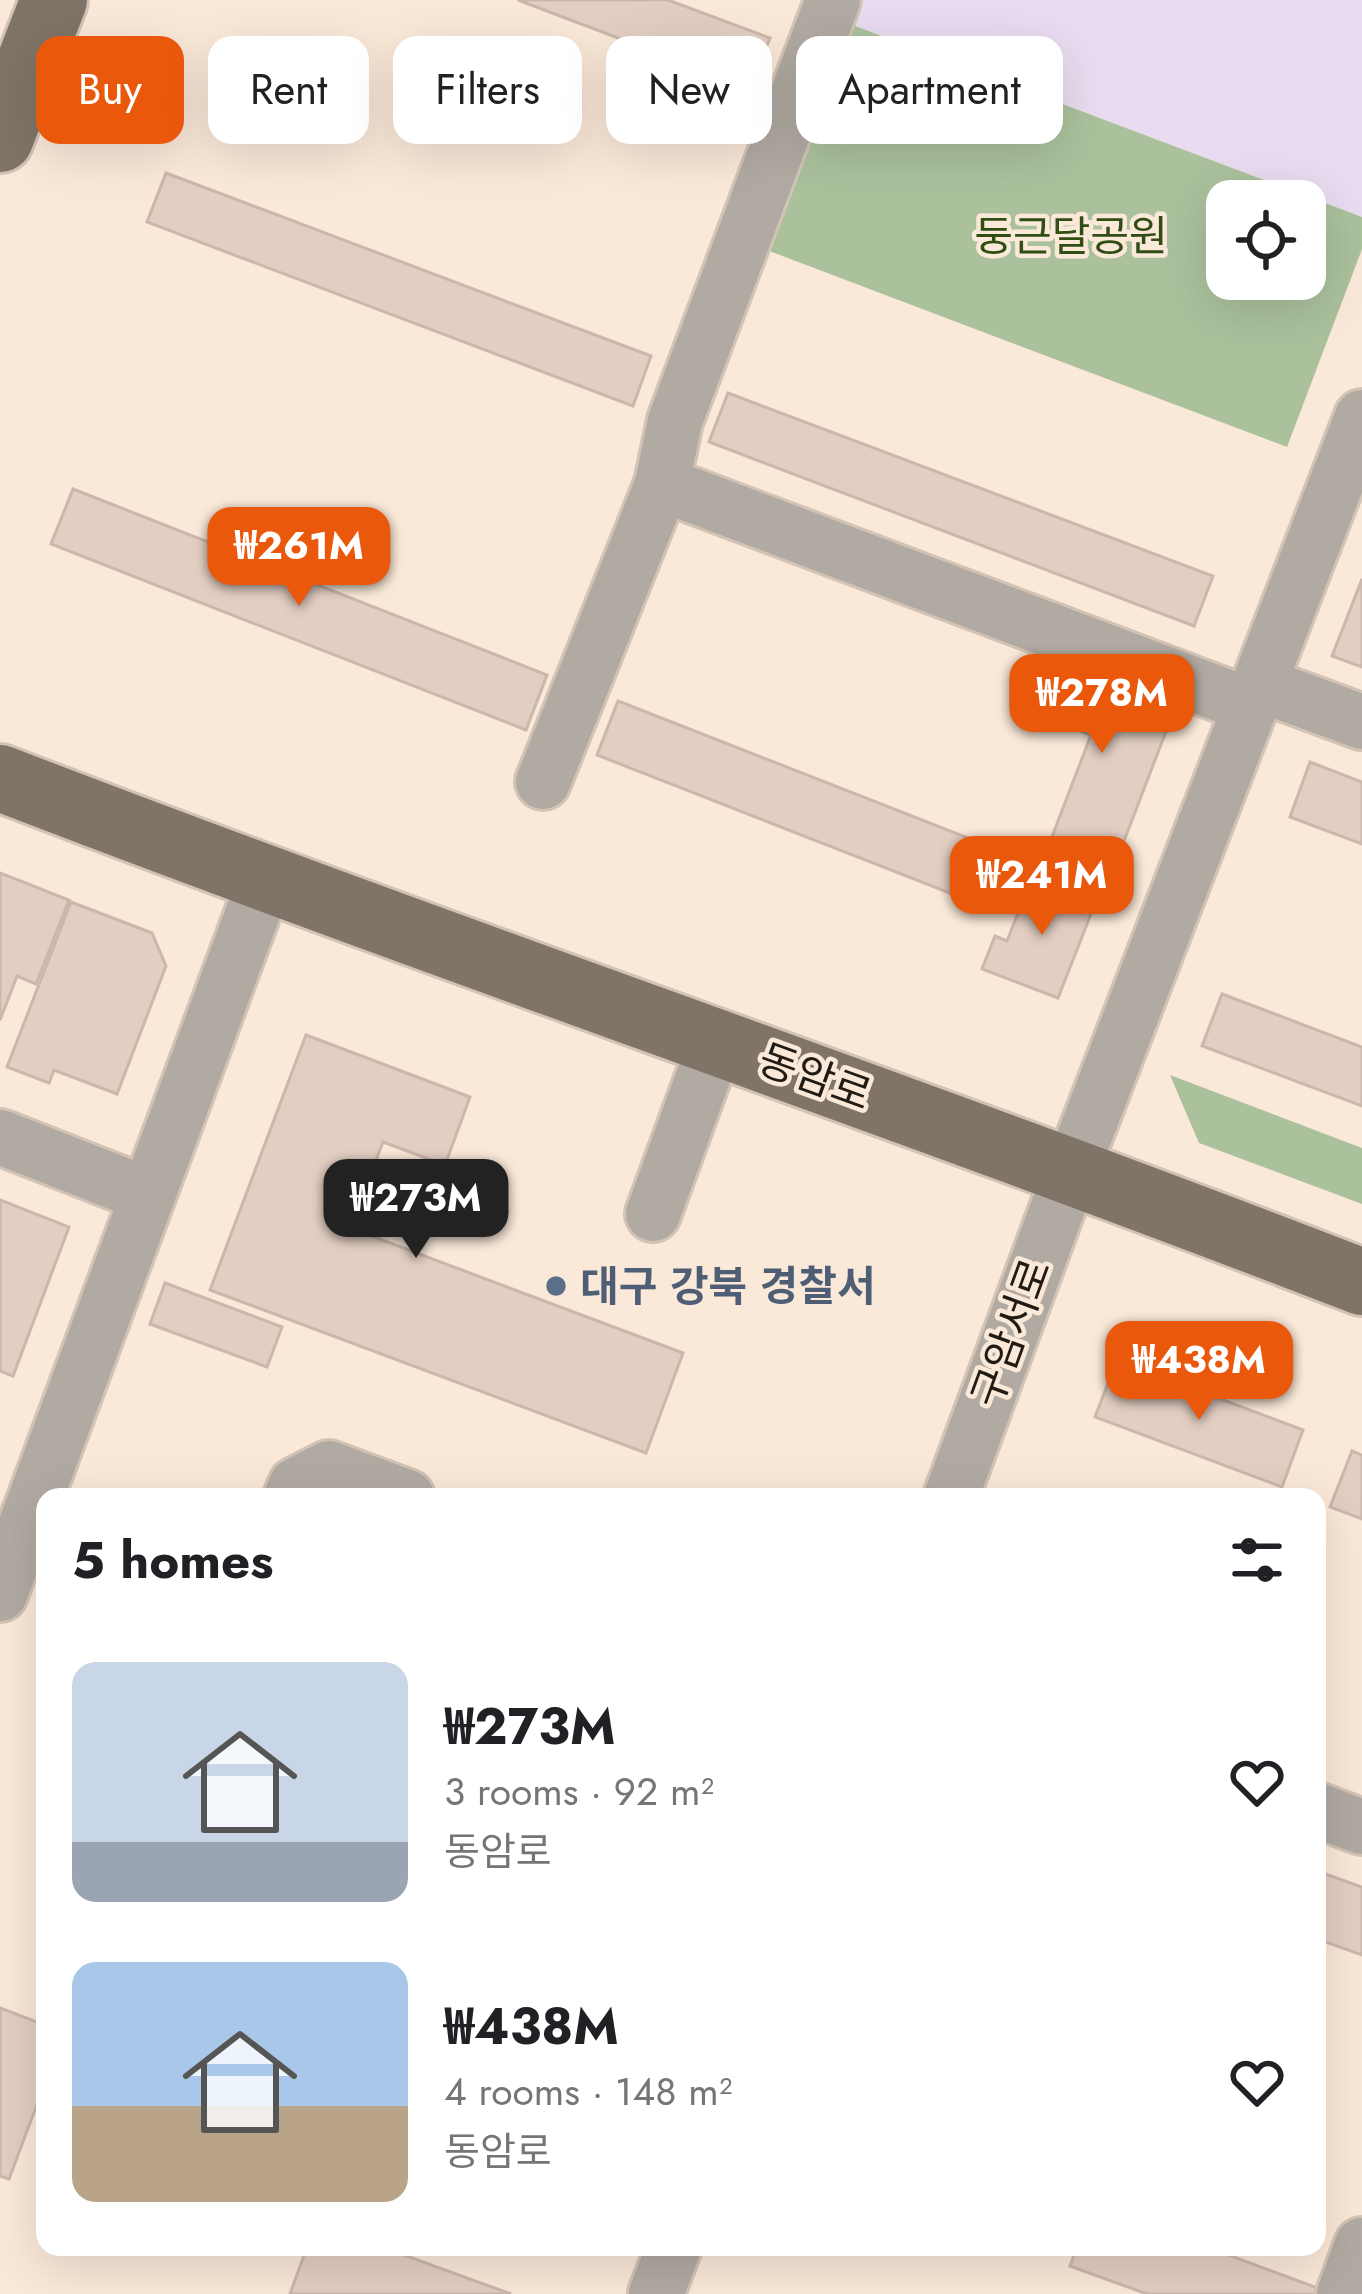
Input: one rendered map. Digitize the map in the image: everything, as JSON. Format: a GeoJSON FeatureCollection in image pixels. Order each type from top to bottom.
{"type":"FeatureCollection","features":[{"type":"Feature","properties":{"kind":"main road"},"geometry":{"type":"LineString","coordinates":[[0,140],[54,0]]}},
{"type":"Feature","properties":{"kind":"main road","name":"동암로"},"geometry":{"type":"LineString","coordinates":[[0,778],[265,880],[1072,1169],[1362,1282]]}},
{"type":"Feature","properties":{"kind":"street"},"geometry":{"type":"LineString","coordinates":[[543,782],[662,484],[675,421],[833,0]]}},
{"type":"Feature","properties":{"kind":"street","name":"구암서로"},"geometry":{"type":"LineString","coordinates":[[954,1488],[1362,417]]}},
{"type":"Feature","properties":{"kind":"street"},"geometry":{"type":"LineString","coordinates":[[662,484],[1255,695],[1362,722]]}},
{"type":"Feature","properties":{"kind":"street"},"geometry":{"type":"LineString","coordinates":[[50,1488],[148,1195],[265,880]]}},
{"type":"Feature","properties":{"kind":"street"},"geometry":{"type":"LineString","coordinates":[[653,1214],[716,1042]]}},
{"type":"Feature","properties":{"kind":"street"},"geometry":{"type":"LineString","coordinates":[[0,1137],[148,1195]]}},
{"type":"Feature","properties":{"kind":"street"},"geometry":{"type":"LineString","coordinates":[[295,1488],[329,1468],[383,1488]]}},
{"type":"Feature","properties":{"kind":"street"},"geometry":{"type":"LineString","coordinates":[[0,1594],[34,1535]]}},
{"type":"Feature","properties":{"kind":"street"},"geometry":{"type":"LineString","coordinates":[[1326,1813],[1362,1827]]}},
{"type":"Feature","properties":{"kind":"street"},"geometry":{"type":"LineString","coordinates":[[1344,2294],[1362,2245]]}},
{"type":"Feature","properties":{"kind":"street"},"geometry":{"type":"LineString","coordinates":[[656,2294],[671,2256]]}},
{"type":"Feature","properties":{"kind":"shaded area"},"geometry":{"type":"Polygon","coordinates":[[[850,0],[1362,0],[1362,217],[1326,203],[1326,180],[1264,180],[1063,104],[1063,36],[882,36],[842,21],[850,0]]]}},
{"type":"Feature","properties":{"kind":"green space","name":"둥근달공원"},"geometry":{"type":"Polygon","coordinates":[[[842,21],[882,36],[836,36],[842,21]]]}},
{"type":"Feature","properties":{"kind":"green space","name":"둥근달공원"},"geometry":{"type":"Polygon","coordinates":[[[1063,104],[1264,180],[1206,180],[1206,300],[1326,300],[1326,203],[1362,217],[1362,249],[1287,447],[756,246],[796,141],[1063,144],[1063,104]]]}},
{"type":"Feature","properties":{"kind":"green space"},"geometry":{"type":"Polygon","coordinates":[[[1170,1075],[1362,1148],[1362,1204],[1199,1143],[1170,1075]]]}},
{"type":"Feature","properties":{"kind":"building"},"geometry":{"type":"Polygon","coordinates":[[[518,0],[668,0],[765,36],[613,36],[518,0]]]}},
{"type":"Feature","properties":{"kind":"building"},"geometry":{"type":"Polygon","coordinates":[[[166,173],[651,356],[633,406],[147,222],[166,173]]]}},
{"type":"Feature","properties":{"kind":"building"},"geometry":{"type":"Polygon","coordinates":[[[728,393],[1213,576],[1194,626],[709,442],[728,393]]]}},
{"type":"Feature","properties":{"kind":"building"},"geometry":{"type":"Polygon","coordinates":[[[73,489],[547,675],[526,730],[51,544],[73,489]]]}},
{"type":"Feature","properties":{"kind":"building"},"geometry":{"type":"Polygon","coordinates":[[[1362,579],[1362,667],[1332,656],[1362,579]]]}},
{"type":"Feature","properties":{"kind":"building"},"geometry":{"type":"Polygon","coordinates":[[[1048,660],[1175,708],[1114,867],[1050,842],[1091,735],[1028,712],[1048,660]]]}},
{"type":"Feature","properties":{"kind":"building"},"geometry":{"type":"Polygon","coordinates":[[[618,701],[999,850],[978,904],[597,755],[618,701]]]}},
{"type":"Feature","properties":{"kind":"building"},"geometry":{"type":"Polygon","coordinates":[[[1310,762],[1362,782],[1362,844],[1290,817],[1310,762]]]}},
{"type":"Feature","properties":{"kind":"building"},"geometry":{"type":"Polygon","coordinates":[[[0,873],[69,900],[36,984],[17,976],[0,1020],[0,873]]]}},
{"type":"Feature","properties":{"kind":"building"},"geometry":{"type":"Polygon","coordinates":[[[1032,877],[1096,901],[1058,998],[982,969],[995,936],[1007,941],[1032,877]]]}},
{"type":"Feature","properties":{"kind":"building"},"geometry":{"type":"Polygon","coordinates":[[[71,902],[152,933],[166,966],[117,1094],[54,1070],[49,1083],[7,1067],[71,902]]]}},
{"type":"Feature","properties":{"kind":"building"},"geometry":{"type":"Polygon","coordinates":[[[1222,994],[1362,1047],[1362,1106],[1202,1046],[1222,994]]]}},
{"type":"Feature","properties":{"kind":"building"},"geometry":{"type":"Polygon","coordinates":[[[306,1035],[470,1097],[445,1165],[383,1142],[350,1228],[683,1353],[646,1453],[210,1290],[306,1035]]]}},
{"type":"Feature","properties":{"kind":"building"},"geometry":{"type":"Polygon","coordinates":[[[0,1200],[69,1227],[13,1376],[0,1371],[0,1200]]]}},
{"type":"Feature","properties":{"kind":"building"},"geometry":{"type":"Polygon","coordinates":[[[165,1283],[282,1327],[267,1367],[150,1324],[165,1283]]]}},
{"type":"Feature","properties":{"kind":"building"},"geometry":{"type":"Polygon","coordinates":[[[1117,1360],[1303,1430],[1282,1487],[1095,1417],[1117,1360]]]}},
{"type":"Feature","properties":{"kind":"building"},"geometry":{"type":"Polygon","coordinates":[[[1352,1451],[1362,1455],[1362,1519],[1330,1507],[1352,1451]]]}},
{"type":"Feature","properties":{"kind":"building"},"geometry":{"type":"Polygon","coordinates":[[[1326,1874],[1362,1887],[1362,1955],[1326,1942],[1326,1874]]]}},
{"type":"Feature","properties":{"kind":"building"},"geometry":{"type":"Polygon","coordinates":[[[0,2008],[36,2022],[36,2107],[9,2179],[0,2176],[0,2008]]]}},
{"type":"Feature","properties":{"kind":"building"},"geometry":{"type":"Polygon","coordinates":[[[304,2256],[407,2256],[511,2294],[290,2294],[304,2256]]]}},
{"type":"Feature","properties":{"kind":"building"},"geometry":{"type":"Polygon","coordinates":[[[1074,2256],[1231,2256],[1320,2289],[1318,2294],[1147,2294],[1070,2266],[1074,2256]]]}},
{"type":"Feature","properties":{"kind":"place","name":"대구 강북 경찰서"},"geometry":{"type":"Point","coordinates":[556,1286]}}]}
